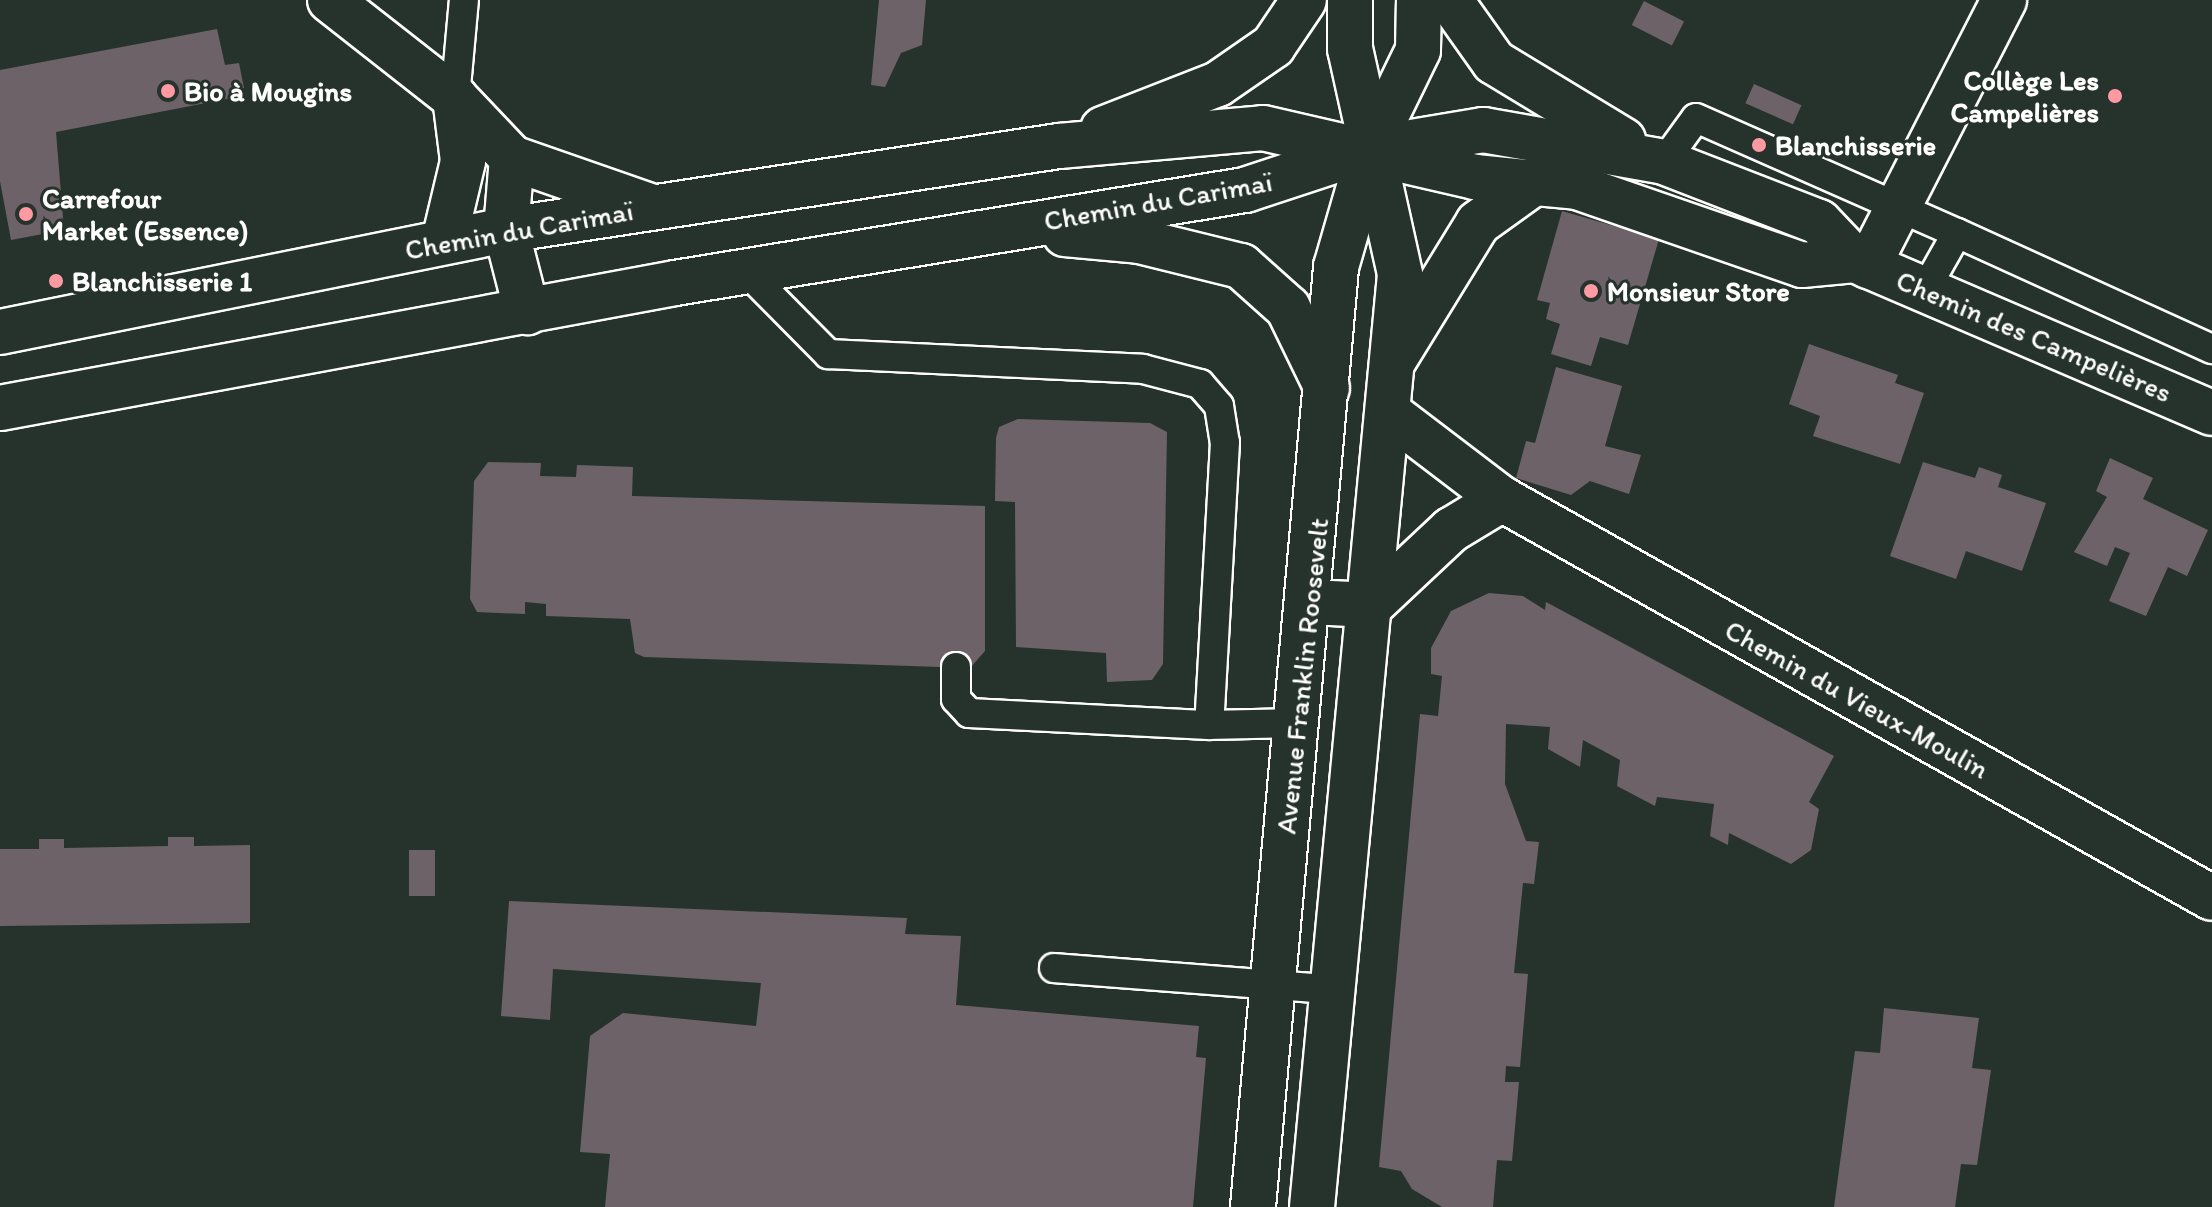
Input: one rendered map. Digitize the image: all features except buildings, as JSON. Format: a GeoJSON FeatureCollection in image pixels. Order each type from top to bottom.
{"type":"FeatureCollection","features":[{"type":"Feature","properties":{"kind":"main road"},"geometry":{"type":"LineString","coordinates":[[330,0],[455,98],[512,158],[653,207]]}},
{"type":"Feature","properties":{"kind":"main road"},"geometry":{"type":"LineString","coordinates":[[1059,146],[1218,84],[1273,46],[1304,0]]}},
{"type":"Feature","properties":{"kind":"main road","name":"Avenue Franklin Roosevelt"},"geometry":{"type":"LineString","coordinates":[[1312,1207],[1337,990],[1400,274],[1350,49],[1350,0]]}},
{"type":"Feature","properties":{"kind":"main road","name":"Avenue Franklin Roosevelt"},"geometry":{"type":"LineString","coordinates":[[1253,1207],[1310,602],[1336,267],[1370,149],[1418,50],[1419,0]]}},
{"type":"Feature","properties":{"kind":"main road"},"geometry":{"type":"LineString","coordinates":[[1450,0],[1494,62],[1573,115],[1664,162]]}},
{"type":"Feature","properties":{"kind":"main road"},"geometry":{"type":"LineString","coordinates":[[1862,263],[1899,206],[2004,0]]}},
{"type":"Feature","properties":{"kind":"main road"},"geometry":{"type":"LineString","coordinates":[[444,241],[463,161],[455,98]]}},
{"type":"Feature","properties":{"kind":"main road","name":"Chemin du Carimaï"},"geometry":{"type":"LineString","coordinates":[[0,332],[506,230],[1059,146],[1263,128],[1370,149]]}},
{"type":"Feature","properties":{"kind":"main road","name":"Chemin des Campelières"},"geometry":{"type":"LineString","coordinates":[[1370,149],[1483,130],[1664,162],[1819,222],[1862,263],[2212,413]]}},
{"type":"Feature","properties":{"kind":"main road","name":"Chemin du Carimaï"},"geometry":{"type":"LineString","coordinates":[[0,408],[746,271],[1266,186],[1370,149]]}},
{"type":"Feature","properties":{"kind":"main road","name":"Chemin des Campelières"},"geometry":{"type":"LineString","coordinates":[[1370,149],[1475,177],[1538,180],[1649,206],[1802,265],[1862,263]]}},
{"type":"Feature","properties":{"kind":"main road"},"geometry":{"type":"LineString","coordinates":[[512,158],[506,230],[527,312]]}},
{"type":"Feature","properties":{"kind":"main road"},"geometry":{"type":"LineString","coordinates":[[1392,363],[1478,223],[1538,180]]}},
{"type":"Feature","properties":{"kind":"main road"},"geometry":{"type":"LineString","coordinates":[[999,228],[1139,241],[1241,266],[1288,308],[1328,391]]}},
{"type":"Feature","properties":{"kind":"main road","name":"Chemin du Vieux-Moulin"},"geometry":{"type":"LineString","coordinates":[[1389,413],[1502,499],[2212,898]]}},
{"type":"Feature","properties":{"kind":"main road"},"geometry":{"type":"LineString","coordinates":[[1310,602],[1371,605],[1451,530],[1502,499]]}},
{"type":"Feature","properties":{"kind":"lane"},"geometry":{"type":"LineString","coordinates":[[455,98],[464,0]]}},
{"type":"Feature","properties":{"kind":"lane"},"geometry":{"type":"LineString","coordinates":[[1664,162],[1696,118],[1899,206],[2212,349]]}},
{"type":"Feature","properties":{"kind":"lane"},"geometry":{"type":"LineString","coordinates":[[1926,288],[1957,233]]}},
{"type":"Feature","properties":{"kind":"lane"},"geometry":{"type":"LineString","coordinates":[[746,271],[828,354],[1143,369],[1200,384],[1219,406],[1225,442],[1209,725]]}},
{"type":"Feature","properties":{"kind":"lane"},"geometry":{"type":"LineString","coordinates":[[956,667],[956,699],[969,713],[1209,725],[1297,723]]}},
{"type":"Feature","properties":{"kind":"lane"},"geometry":{"type":"LineString","coordinates":[[1054,968],[1337,990]]}},
{"type":"Feature","properties":{"kind":"place","name":"Bio à Mougins"},"geometry":{"type":"Point","coordinates":[168,91]}},
{"type":"Feature","properties":{"kind":"place","name":"Collège Les Campelières"},"geometry":{"type":"Point","coordinates":[2115,96]}},
{"type":"Feature","properties":{"kind":"place","name":"Blanchisserie"},"geometry":{"type":"Point","coordinates":[1759,145]}},
{"type":"Feature","properties":{"kind":"place","name":"Carrefour Market (Essence)"},"geometry":{"type":"Point","coordinates":[26,214]}},
{"type":"Feature","properties":{"kind":"place","name":"Blanchisserie 1"},"geometry":{"type":"Point","coordinates":[56,281]}},
{"type":"Feature","properties":{"kind":"place","name":"Monsieur Store"},"geometry":{"type":"Point","coordinates":[1591,291]}}]}
